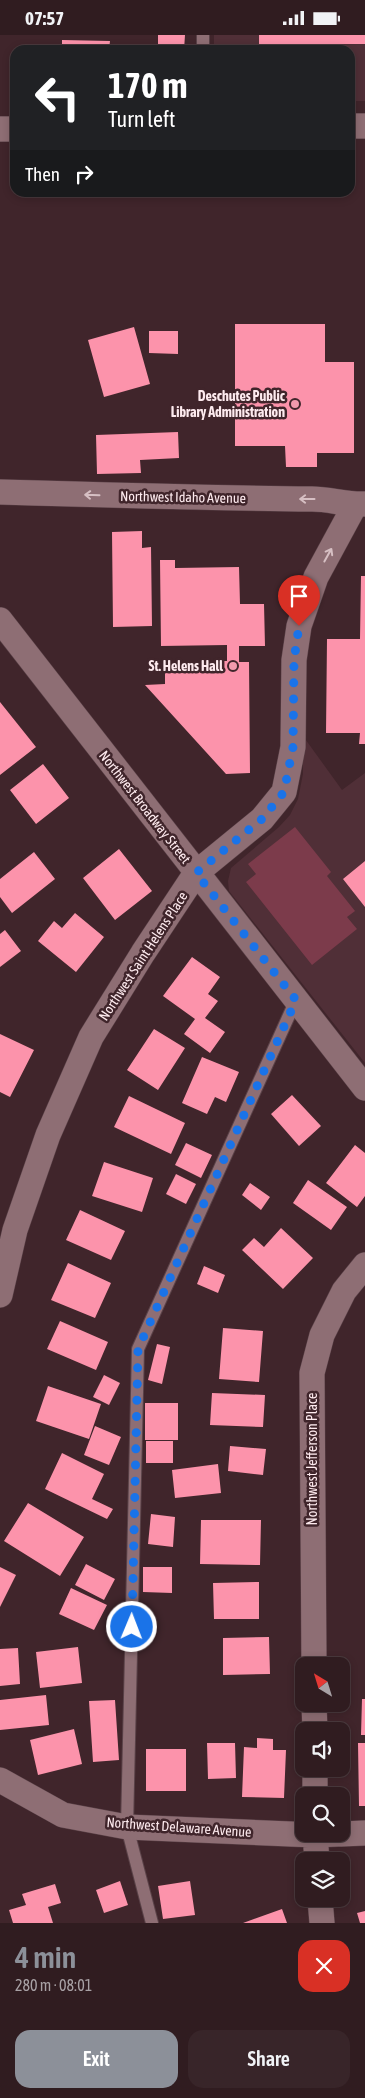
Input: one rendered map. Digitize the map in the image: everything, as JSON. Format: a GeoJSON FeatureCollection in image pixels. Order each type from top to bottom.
{"type":"FeatureCollection","features":[{"type":"Feature","properties":{"kind":"street","name":"Northwest Idaho Avenue"},"geometry":{"type":"LineString","coordinates":[[0,492],[200,498],[320,499],[360,504]]}},
{"type":"Feature","properties":{"kind":"street","name":"Northwest Saint Helens Place"},"geometry":{"type":"LineString","coordinates":[[0,1295],[15,1230],[48,1135],[91,1037],[142,953],[196,873],[262,819],[284,792],[293,747],[294,660],[299,626],[316,577],[360,504]]}},
{"type":"Feature","properties":{"kind":"street","name":"Northwest Broadway Street"},"geometry":{"type":"LineString","coordinates":[[0,620],[365,1088]]}},
{"type":"Feature","properties":{"kind":"street","name":"Northwest Jefferson Place"},"geometry":{"type":"LineString","coordinates":[[314,1657],[312,1373],[322,1335],[344,1291],[365,1265]]}},
{"type":"Feature","properties":{"kind":"street","name":"Northwest Delaware Avenue"},"geometry":{"type":"LineString","coordinates":[[0,1780],[63,1815],[127,1827],[295,1833]]}},
{"type":"Feature","properties":{"kind":"street","name":"Northwest Delaware Avenue"},"geometry":{"type":"LineString","coordinates":[[350,1833],[365,1833]]}},
{"type":"Feature","properties":{"kind":"street"},"geometry":{"type":"LineString","coordinates":[[321,1907],[322,1923]]}},
{"type":"Feature","properties":{"kind":"lane"},"geometry":{"type":"LineString","coordinates":[[152,1923],[127,1827],[138,1349],[296,1000]]}},
{"type":"Feature","properties":{"kind":"shaded area"},"geometry":{"type":"Polygon","coordinates":[[[214,35],[365,35],[365,101],[355,101],[355,45],[214,45],[214,35]]]}},
{"type":"Feature","properties":{"kind":"shaded area"},"geometry":{"type":"Polygon","coordinates":[[[303,736],[342,790],[365,773],[365,1063],[229,891],[228,881],[231,868],[279,827],[290,815],[298,799],[303,774],[303,736]]]}},
{"type":"Feature","properties":{"kind":"shaded area"},"geometry":{"type":"Polygon","coordinates":[[[295,827],[331,872],[327,876],[355,911],[347,917],[357,929],[312,965],[246,882],[256,874],[248,864],[295,827]]]}},
{"type":"Feature","properties":{"kind":"building"},"geometry":{"type":"Polygon","coordinates":[[[158,35],[185,35],[184,45],[158,45],[158,35]]]}},
{"type":"Feature","properties":{"kind":"building"},"geometry":{"type":"Polygon","coordinates":[[[259,35],[365,35],[365,44],[259,44],[259,35]]]}},
{"type":"Feature","properties":{"kind":"building"},"geometry":{"type":"Polygon","coordinates":[[[62,40],[110,41],[110,45],[62,45],[62,40]]]}},
{"type":"Feature","properties":{"kind":"building","name":"Deschutes Public Library Administration"},"geometry":{"type":"Polygon","coordinates":[[[235,324],[325,324],[325,362],[354,362],[354,453],[317,453],[317,467],[286,467],[285,446],[235,446],[235,324]]]}},
{"type":"Feature","properties":{"kind":"building"},"geometry":{"type":"Polygon","coordinates":[[[134,327],[150,384],[104,397],[88,340],[134,327]]]}},
{"type":"Feature","properties":{"kind":"building"},"geometry":{"type":"Polygon","coordinates":[[[149,331],[178,331],[178,354],[149,353],[149,331]]]}},
{"type":"Feature","properties":{"kind":"building"},"geometry":{"type":"Polygon","coordinates":[[[178,432],[179,458],[140,460],[141,473],[97,474],[96,435],[178,432]]]}},
{"type":"Feature","properties":{"kind":"building"},"geometry":{"type":"Polygon","coordinates":[[[142,531],[142,548],[151,547],[152,626],[113,627],[112,532],[142,531]]]}},
{"type":"Feature","properties":{"kind":"building","name":"St. Helens Hall"},"geometry":{"type":"Polygon","coordinates":[[[160,560],[175,560],[175,568],[239,567],[240,604],[264,604],[265,646],[239,646],[239,662],[249,662],[250,773],[226,774],[145,685],[165,684],[165,670],[217,669],[217,661],[227,661],[227,645],[161,646],[160,560]]]}},
{"type":"Feature","properties":{"kind":"building"},"geometry":{"type":"Polygon","coordinates":[[[361,576],[365,576],[365,744],[359,744],[360,733],[326,733],[327,639],[360,639],[361,576]]]}},
{"type":"Feature","properties":{"kind":"building"},"geometry":{"type":"Polygon","coordinates":[[[0,702],[36,747],[0,775],[0,702]]]}},
{"type":"Feature","properties":{"kind":"building"},"geometry":{"type":"Polygon","coordinates":[[[43,764],[69,798],[36,824],[10,790],[43,764]]]}},
{"type":"Feature","properties":{"kind":"building"},"geometry":{"type":"Polygon","coordinates":[[[119,849],[152,891],[115,920],[83,878],[119,849]]]}},
{"type":"Feature","properties":{"kind":"building"},"geometry":{"type":"Polygon","coordinates":[[[34,852],[55,879],[12,913],[0,897],[0,879],[34,852]]]}},
{"type":"Feature","properties":{"kind":"building"},"geometry":{"type":"Polygon","coordinates":[[[365,861],[365,907],[343,879],[365,861]]]}},
{"type":"Feature","properties":{"kind":"building"},"geometry":{"type":"Polygon","coordinates":[[[75,913],[104,937],[76,972],[38,941],[54,921],[62,928],[75,913]]]}},
{"type":"Feature","properties":{"kind":"building"},"geometry":{"type":"Polygon","coordinates":[[[5,930],[21,951],[0,967],[0,934],[5,930]]]}},
{"type":"Feature","properties":{"kind":"building"},"geometry":{"type":"Polygon","coordinates":[[[192,957],[220,977],[208,994],[218,1001],[205,1018],[225,1032],[210,1053],[184,1034],[195,1019],[163,996],[192,957]]]}},
{"type":"Feature","properties":{"kind":"building"},"geometry":{"type":"Polygon","coordinates":[[[154,1029],[185,1048],[158,1090],[127,1070],[154,1029]]]}},
{"type":"Feature","properties":{"kind":"building"},"geometry":{"type":"Polygon","coordinates":[[[0,1034],[34,1050],[10,1097],[0,1092],[0,1034]]]}},
{"type":"Feature","properties":{"kind":"building"},"geometry":{"type":"Polygon","coordinates":[[[202,1057],[239,1072],[226,1102],[215,1097],[207,1114],[182,1103],[202,1057]]]}},
{"type":"Feature","properties":{"kind":"building"},"geometry":{"type":"Polygon","coordinates":[[[292,1095],[321,1126],[299,1146],[271,1114],[292,1095]]]}},
{"type":"Feature","properties":{"kind":"building"},"geometry":{"type":"Polygon","coordinates":[[[129,1096],[185,1123],[171,1154],[114,1127],[129,1096]]]}},
{"type":"Feature","properties":{"kind":"building"},"geometry":{"type":"Polygon","coordinates":[[[186,1143],[212,1155],[201,1178],[175,1165],[186,1143]]]}},
{"type":"Feature","properties":{"kind":"building"},"geometry":{"type":"Polygon","coordinates":[[[355,1145],[365,1153],[365,1196],[357,1207],[326,1183],[355,1145]]]}},
{"type":"Feature","properties":{"kind":"building"},"geometry":{"type":"Polygon","coordinates":[[[104,1162],[153,1178],[142,1212],[92,1196],[104,1162]]]}},
{"type":"Feature","properties":{"kind":"building"},"geometry":{"type":"Polygon","coordinates":[[[176,1174],[196,1184],[186,1204],[166,1194],[176,1174]]]}},
{"type":"Feature","properties":{"kind":"building"},"geometry":{"type":"Polygon","coordinates":[[[308,1180],[347,1207],[331,1230],[293,1203],[308,1180]]]}},
{"type":"Feature","properties":{"kind":"building"},"geometry":{"type":"Polygon","coordinates":[[[250,1183],[270,1197],[261,1210],[242,1195],[250,1183]]]}},
{"type":"Feature","properties":{"kind":"building"},"geometry":{"type":"Polygon","coordinates":[[[80,1210],[125,1231],[111,1260],[66,1240],[80,1210]]]}},
{"type":"Feature","properties":{"kind":"building"},"geometry":{"type":"Polygon","coordinates":[[[281,1228],[313,1258],[283,1289],[242,1250],[254,1238],[264,1247],[281,1228]]]}},
{"type":"Feature","properties":{"kind":"building"},"geometry":{"type":"Polygon","coordinates":[[[68,1263],[111,1283],[95,1318],[51,1300],[68,1263]]]}},
{"type":"Feature","properties":{"kind":"building"},"geometry":{"type":"Polygon","coordinates":[[[204,1266],[225,1275],[218,1293],[197,1284],[204,1266]]]}},
{"type":"Feature","properties":{"kind":"building"},"geometry":{"type":"Polygon","coordinates":[[[60,1321],[108,1342],[96,1370],[47,1349],[60,1321]]]}},
{"type":"Feature","properties":{"kind":"building"},"geometry":{"type":"Polygon","coordinates":[[[223,1328],[263,1331],[259,1382],[219,1379],[223,1328]]]}},
{"type":"Feature","properties":{"kind":"building"},"geometry":{"type":"Polygon","coordinates":[[[157,1344],[170,1347],[162,1384],[148,1380],[157,1344]]]}},
{"type":"Feature","properties":{"kind":"building"},"geometry":{"type":"Polygon","coordinates":[[[104,1375],[120,1383],[109,1405],[93,1397],[104,1375]]]}},
{"type":"Feature","properties":{"kind":"building"},"geometry":{"type":"Polygon","coordinates":[[[48,1386],[101,1404],[89,1439],[36,1421],[48,1386]]]}},
{"type":"Feature","properties":{"kind":"building"},"geometry":{"type":"Polygon","coordinates":[[[212,1393],[265,1395],[263,1427],[210,1425],[212,1393]]]}},
{"type":"Feature","properties":{"kind":"building"},"geometry":{"type":"Polygon","coordinates":[[[145,1403],[178,1403],[178,1440],[145,1440],[145,1403]]]}},
{"type":"Feature","properties":{"kind":"building"},"geometry":{"type":"Polygon","coordinates":[[[95,1426],[121,1437],[109,1465],[84,1455],[95,1426]]]}},
{"type":"Feature","properties":{"kind":"building"},"geometry":{"type":"Polygon","coordinates":[[[146,1441],[173,1441],[173,1463],[146,1463],[146,1441]]]}},
{"type":"Feature","properties":{"kind":"building"},"geometry":{"type":"Polygon","coordinates":[[[230,1446],[266,1449],[263,1475],[228,1471],[230,1446]]]}},
{"type":"Feature","properties":{"kind":"building"},"geometry":{"type":"Polygon","coordinates":[[[62,1453],[104,1474],[92,1499],[113,1509],[107,1519],[45,1489],[62,1453]]]}},
{"type":"Feature","properties":{"kind":"building"},"geometry":{"type":"Polygon","coordinates":[[[218,1464],[221,1493],[175,1498],[172,1470],[218,1464]]]}},
{"type":"Feature","properties":{"kind":"building"},"geometry":{"type":"Polygon","coordinates":[[[28,1503],[84,1537],[60,1576],[4,1541],[28,1503]]]}},
{"type":"Feature","properties":{"kind":"building"},"geometry":{"type":"Polygon","coordinates":[[[151,1514],[175,1517],[173,1547],[148,1544],[151,1514]]]}},
{"type":"Feature","properties":{"kind":"building"},"geometry":{"type":"Polygon","coordinates":[[[201,1520],[261,1520],[260,1565],[200,1564],[201,1520]]]}},
{"type":"Feature","properties":{"kind":"building"},"geometry":{"type":"Polygon","coordinates":[[[86,1564],[115,1579],[104,1600],[75,1585],[86,1564]]]}},
{"type":"Feature","properties":{"kind":"building"},"geometry":{"type":"Polygon","coordinates":[[[0,1567],[16,1575],[0,1607],[0,1567]]]}},
{"type":"Feature","properties":{"kind":"building"},"geometry":{"type":"Polygon","coordinates":[[[143,1567],[172,1567],[172,1593],[143,1592],[143,1567]]]}},
{"type":"Feature","properties":{"kind":"building"},"geometry":{"type":"Polygon","coordinates":[[[259,1582],[259,1619],[214,1619],[213,1583],[259,1582]]]}},
{"type":"Feature","properties":{"kind":"building"},"geometry":{"type":"Polygon","coordinates":[[[71,1588],[107,1605],[94,1630],[59,1614],[71,1588]]]}},
{"type":"Feature","properties":{"kind":"building"},"geometry":{"type":"Polygon","coordinates":[[[269,1637],[270,1674],[223,1675],[223,1638],[269,1637]]]}},
{"type":"Feature","properties":{"kind":"building"},"geometry":{"type":"Polygon","coordinates":[[[78,1647],[82,1683],[40,1688],[36,1652],[78,1647]]]}},
{"type":"Feature","properties":{"kind":"building"},"geometry":{"type":"Polygon","coordinates":[[[18,1648],[20,1684],[0,1686],[0,1649],[18,1648]]]}},
{"type":"Feature","properties":{"kind":"building"},"geometry":{"type":"Polygon","coordinates":[[[46,1695],[49,1725],[0,1730],[0,1700],[46,1695]]]}},
{"type":"Feature","properties":{"kind":"building"},"geometry":{"type":"Polygon","coordinates":[[[362,1699],[365,1699],[365,1735],[361,1735],[362,1699]]]}},
{"type":"Feature","properties":{"kind":"building"},"geometry":{"type":"Polygon","coordinates":[[[115,1700],[119,1760],[93,1762],[89,1701],[115,1700]]]}},
{"type":"Feature","properties":{"kind":"building"},"geometry":{"type":"Polygon","coordinates":[[[74,1729],[82,1764],[38,1775],[30,1740],[74,1729]]]}},
{"type":"Feature","properties":{"kind":"building"},"geometry":{"type":"Polygon","coordinates":[[[257,1738],[273,1739],[273,1750],[286,1750],[284,1798],[242,1797],[244,1747],[257,1748],[257,1738]]]}},
{"type":"Feature","properties":{"kind":"building"},"geometry":{"type":"Polygon","coordinates":[[[207,1743],[235,1743],[236,1778],[208,1779],[207,1743]]]}},
{"type":"Feature","properties":{"kind":"building"},"geometry":{"type":"Polygon","coordinates":[[[358,1743],[365,1743],[365,1806],[359,1806],[358,1743]]]}},
{"type":"Feature","properties":{"kind":"building"},"geometry":{"type":"Polygon","coordinates":[[[146,1749],[186,1749],[186,1791],[146,1791],[146,1749]]]}},
{"type":"Feature","properties":{"kind":"building"},"geometry":{"type":"Polygon","coordinates":[[[120,1881],[128,1905],[104,1913],[96,1890],[120,1881]]]}},
{"type":"Feature","properties":{"kind":"building"},"geometry":{"type":"Polygon","coordinates":[[[190,1881],[195,1915],[163,1919],[158,1886],[190,1881]]]}},
{"type":"Feature","properties":{"kind":"building"},"geometry":{"type":"Polygon","coordinates":[[[55,1884],[61,1903],[48,1907],[53,1923],[13,1923],[9,1910],[26,1905],[22,1894],[55,1884]]]}},
{"type":"Feature","properties":{"kind":"building"},"geometry":{"type":"Polygon","coordinates":[[[282,1909],[287,1923],[243,1923],[282,1909]]]}},
{"type":"Feature","properties":{"kind":"building"},"geometry":{"type":"Polygon","coordinates":[[[365,1911],[365,1923],[360,1923],[357,1913],[365,1911]]]}},
{"type":"Feature","properties":{"kind":"place","name":"Deschutes Public Library Administration"},"geometry":{"type":"Point","coordinates":[295,404]}},
{"type":"Feature","properties":{"kind":"place","name":"St. Helens Hall"},"geometry":{"type":"Point","coordinates":[233,666]}},
{"type":"Feature","properties":{"kind":"route"},"geometry":{"type":"LineString","coordinates":[[132,1627],[138,1349],[296,1000],[196,873],[262,819],[284,792],[293,747],[294,660],[299,626]]}}]}
